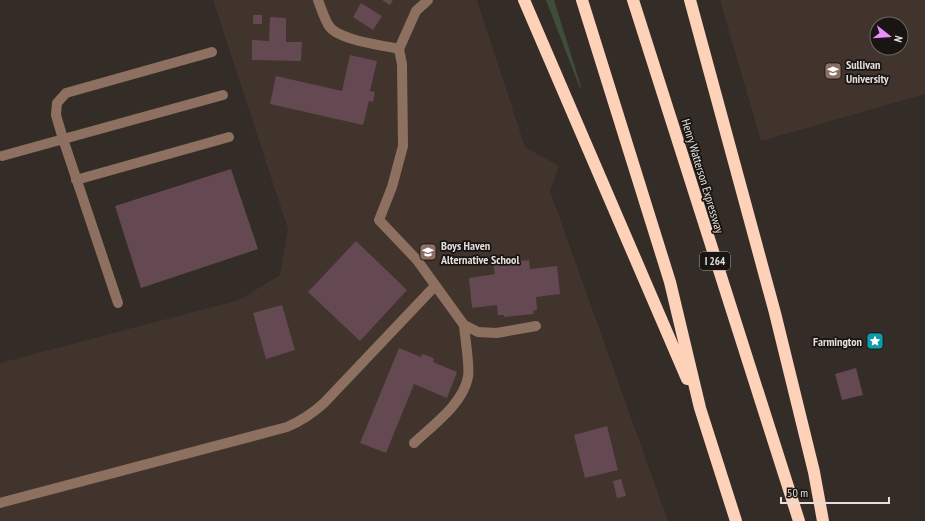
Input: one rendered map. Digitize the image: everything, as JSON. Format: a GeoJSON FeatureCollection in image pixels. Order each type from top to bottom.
{"type":"FeatureCollection","features":[{"type":"Feature","properties":{"kind":"highway"},"geometry":{"type":"LineString","coordinates":[[524,0],[615,216],[700,408]]}},
{"type":"Feature","properties":{"kind":"highway"},"geometry":{"type":"LineString","coordinates":[[582,0],[670,282],[700,408],[736,521]]}},
{"type":"Feature","properties":{"kind":"highway","name":"Henry Watterson Expressway"},"geometry":{"type":"LineString","coordinates":[[633,0],[799,521]]}},
{"type":"Feature","properties":{"kind":"highway"},"geometry":{"type":"LineString","coordinates":[[690,0],[775,313],[814,472],[823,521]]}},
{"type":"Feature","properties":{"kind":"lane"},"geometry":{"type":"LineString","coordinates":[[318,0],[329,27],[354,39],[398,49]]}},
{"type":"Feature","properties":{"kind":"lane"},"geometry":{"type":"LineString","coordinates":[[428,0],[416,11],[398,49],[402,64],[403,146],[392,187],[380,220],[417,260],[464,325],[478,332],[497,333],[536,326]]}},
{"type":"Feature","properties":{"kind":"lane"},"geometry":{"type":"LineString","coordinates":[[118,303],[63,139],[56,115],[57,103],[66,93],[212,52]]}},
{"type":"Feature","properties":{"kind":"lane"},"geometry":{"type":"LineString","coordinates":[[1,155],[223,95]]}},
{"type":"Feature","properties":{"kind":"lane"},"geometry":{"type":"LineString","coordinates":[[76,180],[229,138]]}},
{"type":"Feature","properties":{"kind":"lane"},"geometry":{"type":"LineString","coordinates":[[0,503],[287,427],[297,423],[308,417],[324,403],[435,286]]}},
{"type":"Feature","properties":{"kind":"lane"},"geometry":{"type":"LineString","coordinates":[[414,443],[454,404],[464,388],[468,377],[464,325]]}},
{"type":"Feature","properties":{"kind":"shaded area","name":"Boys Haven Alternative School"},"geometry":{"type":"Polygon","coordinates":[[[213,0],[477,0],[525,147],[559,166],[550,191],[668,521],[0,521],[0,363],[239,300],[280,275],[288,229],[213,0]]]}},
{"type":"Feature","properties":{"kind":"shaded area","name":"Sullivan University"},"geometry":{"type":"Polygon","coordinates":[[[720,0],[925,0],[925,94],[761,141],[720,0]]]}},
{"type":"Feature","properties":{"kind":"green space"},"geometry":{"type":"Polygon","coordinates":[[[546,0],[554,0],[581,87],[580,88],[546,0]]]}},
{"type":"Feature","properties":{"kind":"building"},"geometry":{"type":"Polygon","coordinates":[[[382,0],[393,0],[390,5],[382,0]]]}},
{"type":"Feature","properties":{"kind":"building"},"geometry":{"type":"Polygon","coordinates":[[[361,3],[382,16],[373,30],[353,17],[361,3]]]}},
{"type":"Feature","properties":{"kind":"building"},"geometry":{"type":"Polygon","coordinates":[[[253,15],[262,15],[262,24],[253,24],[253,15]]]}},
{"type":"Feature","properties":{"kind":"building"},"geometry":{"type":"Polygon","coordinates":[[[270,17],[286,18],[286,42],[302,42],[301,61],[252,60],[252,40],[269,41],[270,17]]]}},
{"type":"Feature","properties":{"kind":"building"},"geometry":{"type":"Polygon","coordinates":[[[350,55],[377,61],[370,91],[375,92],[373,102],[369,101],[363,125],[270,104],[276,76],[342,91],[350,55]]]}},
{"type":"Feature","properties":{"kind":"building"},"geometry":{"type":"Polygon","coordinates":[[[231,169],[258,249],[141,288],[115,206],[231,169]]]}},
{"type":"Feature","properties":{"kind":"building"},"geometry":{"type":"Polygon","coordinates":[[[356,241],[407,290],[360,341],[308,292],[356,241]]]}},
{"type":"Feature","properties":{"kind":"building"},"geometry":{"type":"Polygon","coordinates":[[[529,260],[530,269],[557,266],[560,294],[536,297],[537,310],[533,311],[534,314],[504,317],[504,315],[498,315],[497,305],[472,308],[469,278],[495,274],[493,265],[529,260]]]}},
{"type":"Feature","properties":{"kind":"building"},"geometry":{"type":"Polygon","coordinates":[[[282,305],[295,350],[266,359],[253,313],[282,305]]]}},
{"type":"Feature","properties":{"kind":"building"},"geometry":{"type":"Polygon","coordinates":[[[399,348],[421,357],[422,354],[431,357],[434,359],[433,362],[457,372],[447,398],[414,384],[386,453],[360,443],[399,348]]]}},
{"type":"Feature","properties":{"kind":"building"},"geometry":{"type":"Polygon","coordinates":[[[856,368],[863,395],[842,400],[835,374],[856,368]]]}},
{"type":"Feature","properties":{"kind":"building"},"geometry":{"type":"Polygon","coordinates":[[[607,426],[618,470],[585,478],[574,435],[607,426]]]}},
{"type":"Feature","properties":{"kind":"building"},"geometry":{"type":"Polygon","coordinates":[[[621,479],[626,496],[617,498],[613,481],[621,479]]]}},
{"type":"Feature","properties":{"kind":"place","name":"Sullivan University"},"geometry":{"type":"Point","coordinates":[833,71]}},
{"type":"Feature","properties":{"kind":"place","name":"Boys Haven Alternative School"},"geometry":{"type":"Point","coordinates":[428,252]}},
{"type":"Feature","properties":{"kind":"place","name":"Farmington"},"geometry":{"type":"Point","coordinates":[875,341]}}]}
